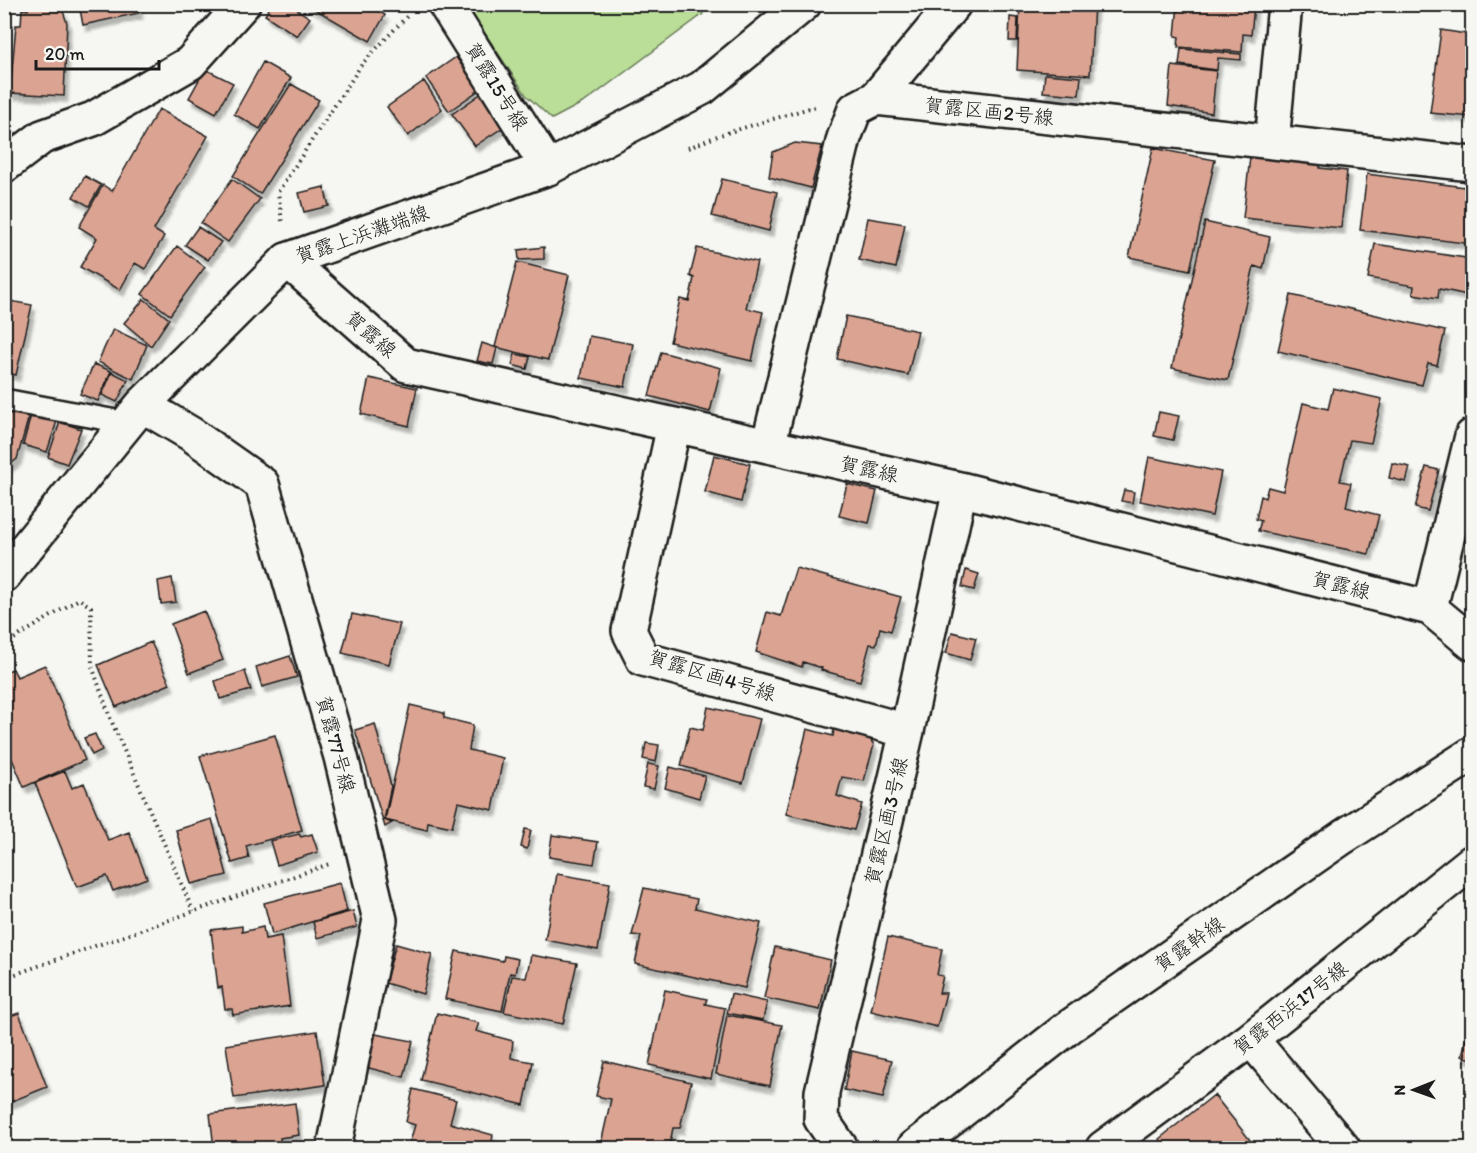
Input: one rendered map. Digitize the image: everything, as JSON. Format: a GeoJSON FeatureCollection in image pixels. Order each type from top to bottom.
{"type":"FeatureCollection","features":[{"type":"Feature","properties":{"kind":"street"},"geometry":{"type":"LineString","coordinates":[[4,166],[42,137],[93,119],[190,63],[243,4]]}},
{"type":"Feature","properties":{"kind":"street","name":"賀露15号線"},"geometry":{"type":"LineString","coordinates":[[445,4],[548,168]]}},
{"type":"Feature","properties":{"kind":"street","name":"賀露上浜灘端線"},"geometry":{"type":"LineString","coordinates":[[4,575],[134,414],[287,260],[548,168],[702,88],[804,4]]}},
{"type":"Feature","properties":{"kind":"street"},"geometry":{"type":"LineString","coordinates":[[768,446],[844,138],[855,110],[876,98],[954,4]]}},
{"type":"Feature","properties":{"kind":"street"},"geometry":{"type":"LineString","coordinates":[[1272,142],[1285,4]]}},
{"type":"Feature","properties":{"kind":"street","name":"賀露区画2号線"},"geometry":{"type":"LineString","coordinates":[[876,98],[1473,164]]}},
{"type":"Feature","properties":{"kind":"street","name":"賀露線"},"geometry":{"type":"LineString","coordinates":[[287,260],[406,365],[960,489],[1430,608],[1473,643]]}},
{"type":"Feature","properties":{"kind":"street","name":"賀露77号線"},"geometry":{"type":"LineString","coordinates":[[134,414],[190,434],[262,484],[341,757],[380,920],[334,1149]]}},
{"type":"Feature","properties":{"kind":"street","name":"賀露区画4号線"},"geometry":{"type":"LineString","coordinates":[[674,425],[629,631],[643,659],[907,731]]}},
{"type":"Feature","properties":{"kind":"street"},"geometry":{"type":"LineString","coordinates":[[1430,608],[1473,436]]}},
{"type":"Feature","properties":{"kind":"street","name":"賀露区画3号線"},"geometry":{"type":"LineString","coordinates":[[841,1149],[821,1119],[822,1092],[907,731],[960,489]]}},
{"type":"Feature","properties":{"kind":"street","name":"賀露幹線"},"geometry":{"type":"LineString","coordinates":[[914,1149],[1079,1020],[1343,837],[1473,753]]}},
{"type":"Feature","properties":{"kind":"street","name":"賀露西浜17号線"},"geometry":{"type":"LineString","coordinates":[[1103,1149],[1251,1040],[1473,862]]}},
{"type":"Feature","properties":{"kind":"street"},"geometry":{"type":"LineString","coordinates":[[1251,1040],[1343,1149]]}},
{"type":"Feature","properties":{"kind":"lane"},"geometry":{"type":"LineString","coordinates":[[4,400],[134,414]]}},
{"type":"Feature","properties":{"kind":"path"},"geometry":{"type":"LineString","coordinates":[[701,4],[705,11]]}},
{"type":"Feature","properties":{"kind":"path"},"geometry":{"type":"LineString","coordinates":[[287,260],[278,192],[362,64],[410,13]]}},
{"type":"Feature","properties":{"kind":"path"},"geometry":{"type":"LineString","coordinates":[[688,148],[720,135],[834,101],[876,98]]}},
{"type":"Feature","properties":{"kind":"path"},"geometry":{"type":"LineString","coordinates":[[4,645],[79,599],[91,608],[92,666],[111,720],[193,912]]}},
{"type":"Feature","properties":{"kind":"path"},"geometry":{"type":"LineString","coordinates":[[4,978],[363,852]]}},
{"type":"Feature","properties":{"kind":"green space"},"geometry":{"type":"Polygon","coordinates":[[[698,4],[703,14],[586,101],[552,119],[526,95],[466,5],[698,4]]]}},
{"type":"Feature","properties":{"kind":"building"},"geometry":{"type":"Polygon","coordinates":[[[29,4],[55,4],[56,10],[63,11],[67,23],[64,96],[10,93],[16,25],[21,25],[22,9],[28,10],[29,4]]]}},
{"type":"Feature","properties":{"kind":"building"},"geometry":{"type":"Polygon","coordinates":[[[79,4],[138,4],[139,13],[83,25],[79,4]]]}},
{"type":"Feature","properties":{"kind":"building"},"geometry":{"type":"Polygon","coordinates":[[[272,4],[289,4],[310,18],[297,36],[265,15],[272,4]]]}},
{"type":"Feature","properties":{"kind":"building"},"geometry":{"type":"Polygon","coordinates":[[[306,4],[366,4],[385,15],[370,41],[306,4]]]}},
{"type":"Feature","properties":{"kind":"building"},"geometry":{"type":"Polygon","coordinates":[[[1020,4],[1094,4],[1090,75],[1017,70],[1020,4]]]}},
{"type":"Feature","properties":{"kind":"building"},"geometry":{"type":"Polygon","coordinates":[[[1178,4],[1250,4],[1254,6],[1251,35],[1243,34],[1242,52],[1178,47],[1179,37],[1175,36],[1178,4]]]}},
{"type":"Feature","properties":{"kind":"building"},"geometry":{"type":"Polygon","coordinates":[[[4,17],[7,17],[9,50],[4,50],[4,17]]]}},
{"type":"Feature","properties":{"kind":"building"},"geometry":{"type":"Polygon","coordinates":[[[1010,17],[1018,18],[1017,41],[1009,41],[1010,17]]]}},
{"type":"Feature","properties":{"kind":"building"},"geometry":{"type":"Polygon","coordinates":[[[1441,30],[1472,35],[1472,117],[1430,113],[1441,30]]]}},
{"type":"Feature","properties":{"kind":"building"},"geometry":{"type":"Polygon","coordinates":[[[1181,49],[1241,54],[1241,60],[1218,58],[1217,70],[1179,65],[1181,49]]]}},
{"type":"Feature","properties":{"kind":"building"},"geometry":{"type":"Polygon","coordinates":[[[456,57],[479,90],[449,111],[426,78],[456,57]]]}},
{"type":"Feature","properties":{"kind":"building"},"geometry":{"type":"Polygon","coordinates":[[[263,62],[291,78],[260,129],[234,114],[263,62]]]}},
{"type":"Feature","properties":{"kind":"building"},"geometry":{"type":"Polygon","coordinates":[[[1172,66],[1216,71],[1212,113],[1168,106],[1172,66]]]}},
{"type":"Feature","properties":{"kind":"building"},"geometry":{"type":"Polygon","coordinates":[[[205,69],[233,83],[216,113],[189,98],[205,69]]]}},
{"type":"Feature","properties":{"kind":"building"},"geometry":{"type":"Polygon","coordinates":[[[1045,74],[1081,77],[1079,95],[1043,92],[1045,74]]]}},
{"type":"Feature","properties":{"kind":"building"},"geometry":{"type":"Polygon","coordinates":[[[424,81],[442,109],[408,136],[387,107],[424,81]]]}},
{"type":"Feature","properties":{"kind":"building"},"geometry":{"type":"Polygon","coordinates":[[[291,84],[319,100],[260,194],[233,176],[291,84]]]}},
{"type":"Feature","properties":{"kind":"building"},"geometry":{"type":"Polygon","coordinates":[[[482,93],[505,126],[475,146],[452,114],[482,93]]]}},
{"type":"Feature","properties":{"kind":"building"},"geometry":{"type":"Polygon","coordinates":[[[159,109],[208,136],[154,230],[164,236],[145,269],[135,263],[120,290],[80,267],[97,238],[79,227],[103,185],[112,191],[159,109]]]}},
{"type":"Feature","properties":{"kind":"building"},"geometry":{"type":"Polygon","coordinates":[[[795,143],[822,146],[811,188],[769,177],[773,152],[795,143]]]}},
{"type":"Feature","properties":{"kind":"building"},"geometry":{"type":"Polygon","coordinates":[[[1153,148],[1215,160],[1190,270],[1129,257],[1153,148]]]}},
{"type":"Feature","properties":{"kind":"building"},"geometry":{"type":"Polygon","coordinates":[[[1250,157],[1320,164],[1320,168],[1347,171],[1341,228],[1243,218],[1250,157]]]}},
{"type":"Feature","properties":{"kind":"building"},"geometry":{"type":"Polygon","coordinates":[[[1367,174],[1472,188],[1472,244],[1360,230],[1367,174]]]}},
{"type":"Feature","properties":{"kind":"building"},"geometry":{"type":"Polygon","coordinates":[[[85,176],[101,185],[89,206],[73,197],[85,176]]]}},
{"type":"Feature","properties":{"kind":"building"},"geometry":{"type":"Polygon","coordinates":[[[232,179],[260,199],[228,242],[201,223],[232,179]]]}},
{"type":"Feature","properties":{"kind":"building"},"geometry":{"type":"Polygon","coordinates":[[[722,179],[777,192],[769,231],[712,216],[722,179]]]}},
{"type":"Feature","properties":{"kind":"building"},"geometry":{"type":"Polygon","coordinates":[[[324,187],[329,206],[304,212],[299,193],[324,187]]]}},
{"type":"Feature","properties":{"kind":"building"},"geometry":{"type":"Polygon","coordinates":[[[868,218],[905,224],[896,268],[859,260],[868,218]]]}},
{"type":"Feature","properties":{"kind":"building"},"geometry":{"type":"Polygon","coordinates":[[[1205,222],[1270,237],[1263,269],[1254,266],[1228,380],[1172,368],[1205,222]]]}},
{"type":"Feature","properties":{"kind":"building"},"geometry":{"type":"Polygon","coordinates":[[[198,227],[221,242],[208,260],[185,245],[198,227]]]}},
{"type":"Feature","properties":{"kind":"building"},"geometry":{"type":"Polygon","coordinates":[[[1375,244],[1472,259],[1472,296],[1439,289],[1438,298],[1413,294],[1414,286],[1368,278],[1375,244]]]}},
{"type":"Feature","properties":{"kind":"building"},"geometry":{"type":"Polygon","coordinates":[[[177,246],[205,267],[170,315],[142,294],[177,246]]]}},
{"type":"Feature","properties":{"kind":"building"},"geometry":{"type":"Polygon","coordinates":[[[544,247],[544,259],[519,260],[518,250],[544,247]]]}},
{"type":"Feature","properties":{"kind":"building"},"geometry":{"type":"Polygon","coordinates":[[[697,248],[757,262],[746,308],[763,312],[752,361],[670,342],[680,299],[689,301],[694,278],[690,276],[697,248]]]}},
{"type":"Feature","properties":{"kind":"building"},"geometry":{"type":"Polygon","coordinates":[[[517,262],[569,275],[548,360],[495,347],[517,262]]]}},
{"type":"Feature","properties":{"kind":"building"},"geometry":{"type":"Polygon","coordinates":[[[1291,295],[1445,331],[1437,365],[1428,363],[1422,385],[1278,351],[1291,295]]]}},
{"type":"Feature","properties":{"kind":"building"},"geometry":{"type":"Polygon","coordinates":[[[144,299],[169,319],[151,346],[124,323],[144,299]]]}},
{"type":"Feature","properties":{"kind":"building"},"geometry":{"type":"Polygon","coordinates":[[[4,300],[32,305],[16,375],[4,372],[4,300]]]}},
{"type":"Feature","properties":{"kind":"building"},"geometry":{"type":"Polygon","coordinates":[[[846,316],[918,331],[908,375],[837,359],[846,316]]]}},
{"type":"Feature","properties":{"kind":"building"},"geometry":{"type":"Polygon","coordinates":[[[113,329],[147,345],[133,379],[98,362],[113,329]]]}},
{"type":"Feature","properties":{"kind":"building"},"geometry":{"type":"Polygon","coordinates":[[[589,336],[633,344],[625,387],[581,378],[589,336]]]}},
{"type":"Feature","properties":{"kind":"building"},"geometry":{"type":"Polygon","coordinates":[[[482,343],[497,348],[493,364],[477,361],[482,343]]]}},
{"type":"Feature","properties":{"kind":"building"},"geometry":{"type":"Polygon","coordinates":[[[661,352],[721,368],[710,412],[649,396],[661,352]]]}},
{"type":"Feature","properties":{"kind":"building"},"geometry":{"type":"Polygon","coordinates":[[[515,354],[530,357],[527,369],[512,365],[515,354]]]}},
{"type":"Feature","properties":{"kind":"building"},"geometry":{"type":"Polygon","coordinates":[[[94,364],[111,371],[98,401],[80,394],[94,364]]]}},
{"type":"Feature","properties":{"kind":"building"},"geometry":{"type":"Polygon","coordinates":[[[112,372],[128,380],[117,402],[102,395],[112,372]]]}},
{"type":"Feature","properties":{"kind":"building"},"geometry":{"type":"Polygon","coordinates":[[[369,378],[417,388],[409,426],[361,414],[369,378]]]}},
{"type":"Feature","properties":{"kind":"building"},"geometry":{"type":"Polygon","coordinates":[[[1333,388],[1382,399],[1371,443],[1350,440],[1340,481],[1351,483],[1346,507],[1379,515],[1369,554],[1258,531],[1261,521],[1256,519],[1261,496],[1265,498],[1268,487],[1283,491],[1303,403],[1328,409],[1333,388]]]}},
{"type":"Feature","properties":{"kind":"building"},"geometry":{"type":"Polygon","coordinates":[[[4,411],[29,416],[17,459],[4,469],[4,411]]]}},
{"type":"Feature","properties":{"kind":"building"},"geometry":{"type":"Polygon","coordinates":[[[1159,412],[1179,416],[1173,440],[1154,436],[1159,412]]]}},
{"type":"Feature","properties":{"kind":"building"},"geometry":{"type":"Polygon","coordinates":[[[31,415],[57,421],[47,452],[23,445],[31,415]]]}},
{"type":"Feature","properties":{"kind":"building"},"geometry":{"type":"Polygon","coordinates":[[[60,422],[81,429],[67,464],[48,457],[60,422]]]}},
{"type":"Feature","properties":{"kind":"building"},"geometry":{"type":"Polygon","coordinates":[[[714,455],[750,464],[741,502],[705,492],[714,455]]]}},
{"type":"Feature","properties":{"kind":"building"},"geometry":{"type":"Polygon","coordinates":[[[1149,457],[1221,472],[1212,516],[1140,501],[1149,457]]]}},
{"type":"Feature","properties":{"kind":"building"},"geometry":{"type":"Polygon","coordinates":[[[1392,463],[1410,467],[1406,482],[1389,478],[1392,463]]]}},
{"type":"Feature","properties":{"kind":"building"},"geometry":{"type":"Polygon","coordinates":[[[1426,467],[1439,470],[1428,511],[1415,508],[1426,467]]]}},
{"type":"Feature","properties":{"kind":"building"},"geometry":{"type":"Polygon","coordinates":[[[847,484],[877,491],[869,523],[839,516],[847,484]]]}},
{"type":"Feature","properties":{"kind":"building"},"geometry":{"type":"Polygon","coordinates":[[[1124,490],[1134,492],[1132,503],[1121,501],[1124,490]]]}},
{"type":"Feature","properties":{"kind":"building"},"geometry":{"type":"Polygon","coordinates":[[[796,568],[901,597],[891,631],[880,628],[876,645],[870,644],[860,681],[821,670],[822,668],[803,662],[802,667],[756,652],[767,612],[781,616],[796,568]]]}},
{"type":"Feature","properties":{"kind":"building"},"geometry":{"type":"Polygon","coordinates":[[[966,570],[979,574],[974,590],[962,587],[966,570]]]}},
{"type":"Feature","properties":{"kind":"building"},"geometry":{"type":"Polygon","coordinates":[[[172,578],[176,602],[161,604],[158,581],[172,578]]]}},
{"type":"Feature","properties":{"kind":"building"},"geometry":{"type":"Polygon","coordinates":[[[204,611],[223,660],[189,673],[171,624],[204,611]]]}},
{"type":"Feature","properties":{"kind":"building"},"geometry":{"type":"Polygon","coordinates":[[[352,614],[400,624],[389,664],[342,653],[352,614]]]}},
{"type":"Feature","properties":{"kind":"building"},"geometry":{"type":"Polygon","coordinates":[[[952,632],[976,638],[970,660],[946,653],[952,632]]]}},
{"type":"Feature","properties":{"kind":"building"},"geometry":{"type":"Polygon","coordinates":[[[151,642],[170,684],[116,707],[98,665],[151,642]]]}},
{"type":"Feature","properties":{"kind":"building"},"geometry":{"type":"Polygon","coordinates":[[[290,656],[297,677],[262,687],[256,667],[290,656]]]}},
{"type":"Feature","properties":{"kind":"building"},"geometry":{"type":"Polygon","coordinates":[[[45,665],[85,760],[24,787],[4,740],[4,672],[13,669],[17,677],[45,665]]]}},
{"type":"Feature","properties":{"kind":"building"},"geometry":{"type":"Polygon","coordinates":[[[245,671],[251,690],[220,699],[215,681],[245,671]]]}},
{"type":"Feature","properties":{"kind":"building"},"geometry":{"type":"Polygon","coordinates":[[[410,705],[444,713],[444,718],[473,725],[469,750],[503,758],[493,810],[458,802],[452,827],[428,822],[427,830],[385,820],[410,705]]]}},
{"type":"Feature","properties":{"kind":"building"},"geometry":{"type":"Polygon","coordinates":[[[708,707],[760,719],[743,783],[681,766],[690,727],[703,730],[708,707]]]}},
{"type":"Feature","properties":{"kind":"building"},"geometry":{"type":"Polygon","coordinates":[[[375,724],[391,786],[384,820],[392,823],[385,827],[355,730],[375,724]]]}},
{"type":"Feature","properties":{"kind":"building"},"geometry":{"type":"Polygon","coordinates":[[[807,729],[833,736],[834,729],[870,739],[874,745],[864,781],[842,777],[837,796],[862,804],[854,830],[786,814],[807,729]]]}},
{"type":"Feature","properties":{"kind":"building"},"geometry":{"type":"Polygon","coordinates":[[[95,734],[102,750],[92,755],[84,738],[95,734]]]}},
{"type":"Feature","properties":{"kind":"building"},"geometry":{"type":"Polygon","coordinates":[[[275,735],[302,830],[246,846],[249,858],[232,863],[200,756],[275,735]]]}},
{"type":"Feature","properties":{"kind":"building"},"geometry":{"type":"Polygon","coordinates":[[[646,743],[659,745],[656,762],[643,759],[646,743]]]}},
{"type":"Feature","properties":{"kind":"building"},"geometry":{"type":"Polygon","coordinates":[[[648,764],[659,766],[654,789],[643,787],[648,764]]]}},
{"type":"Feature","properties":{"kind":"building"},"geometry":{"type":"Polygon","coordinates":[[[670,767],[705,776],[699,798],[665,788],[670,767]]]}},
{"type":"Feature","properties":{"kind":"building"},"geometry":{"type":"Polygon","coordinates":[[[65,771],[72,788],[84,783],[108,840],[129,832],[147,878],[113,891],[107,876],[77,887],[35,783],[65,771]]]}},
{"type":"Feature","properties":{"kind":"building"},"geometry":{"type":"Polygon","coordinates":[[[212,819],[227,875],[191,884],[176,830],[212,819]]]}},
{"type":"Feature","properties":{"kind":"building"},"geometry":{"type":"Polygon","coordinates":[[[525,829],[531,830],[527,849],[521,847],[525,829]]]}},
{"type":"Feature","properties":{"kind":"building"},"geometry":{"type":"Polygon","coordinates":[[[299,834],[301,837],[312,834],[318,852],[277,865],[270,841],[299,834]]]}},
{"type":"Feature","properties":{"kind":"building"},"geometry":{"type":"Polygon","coordinates":[[[552,835],[598,842],[594,864],[549,857],[552,835]]]}},
{"type":"Feature","properties":{"kind":"building"},"geometry":{"type":"Polygon","coordinates":[[[557,874],[610,883],[598,950],[545,940],[557,874]]]}},
{"type":"Feature","properties":{"kind":"building"},"geometry":{"type":"Polygon","coordinates":[[[340,883],[347,911],[272,934],[264,903],[340,883]]]}},
{"type":"Feature","properties":{"kind":"building"},"geometry":{"type":"Polygon","coordinates":[[[644,888],[697,899],[695,908],[761,923],[745,988],[635,964],[641,936],[632,935],[644,888]]]}},
{"type":"Feature","properties":{"kind":"building"},"geometry":{"type":"Polygon","coordinates":[[[353,911],[357,927],[317,938],[313,922],[353,911]]]}},
{"type":"Feature","properties":{"kind":"building"},"geometry":{"type":"Polygon","coordinates":[[[242,926],[242,932],[263,927],[265,939],[281,936],[290,1006],[233,1015],[232,1009],[225,1009],[222,987],[218,988],[211,930],[242,926]]]}},
{"type":"Feature","properties":{"kind":"building"},"geometry":{"type":"Polygon","coordinates":[[[888,937],[942,949],[937,975],[943,976],[939,993],[946,993],[937,1027],[871,1011],[888,937]]]}},
{"type":"Feature","properties":{"kind":"building"},"geometry":{"type":"Polygon","coordinates":[[[396,944],[432,954],[423,994],[385,983],[396,944]]]}},
{"type":"Feature","properties":{"kind":"building"},"geometry":{"type":"Polygon","coordinates":[[[775,947],[831,960],[820,1010],[764,998],[775,947]]]}},
{"type":"Feature","properties":{"kind":"building"},"geometry":{"type":"Polygon","coordinates":[[[456,951],[503,961],[504,956],[518,959],[515,974],[510,973],[502,1011],[445,999],[456,951]]]}},
{"type":"Feature","properties":{"kind":"building"},"geometry":{"type":"Polygon","coordinates":[[[531,955],[577,963],[563,1024],[504,1012],[512,976],[526,978],[531,955]]]}},
{"type":"Feature","properties":{"kind":"building"},"geometry":{"type":"Polygon","coordinates":[[[665,990],[707,999],[705,1004],[725,1008],[711,1079],[649,1065],[665,990]]]}},
{"type":"Feature","properties":{"kind":"building"},"geometry":{"type":"Polygon","coordinates":[[[731,994],[767,1002],[763,1020],[727,1013],[731,994]]]}},
{"type":"Feature","properties":{"kind":"building"},"geometry":{"type":"Polygon","coordinates":[[[1472,1012],[1472,1059],[1462,1056],[1472,1012]]]}},
{"type":"Feature","properties":{"kind":"building"},"geometry":{"type":"Polygon","coordinates":[[[19,1013],[47,1087],[5,1104],[4,1018],[19,1013]]]}},
{"type":"Feature","properties":{"kind":"building"},"geometry":{"type":"Polygon","coordinates":[[[437,1013],[479,1023],[476,1031],[513,1041],[511,1058],[533,1062],[524,1105],[421,1080],[437,1013]]]}},
{"type":"Feature","properties":{"kind":"building"},"geometry":{"type":"Polygon","coordinates":[[[727,1015],[782,1025],[770,1086],[716,1074],[727,1015]]]}},
{"type":"Feature","properties":{"kind":"building"},"geometry":{"type":"Polygon","coordinates":[[[317,1031],[325,1085],[234,1098],[226,1045],[317,1031]]]}},
{"type":"Feature","properties":{"kind":"building"},"geometry":{"type":"Polygon","coordinates":[[[375,1034],[413,1041],[404,1077],[365,1067],[370,1043],[374,1042],[375,1034]]]}},
{"type":"Feature","properties":{"kind":"building"},"geometry":{"type":"Polygon","coordinates":[[[852,1051],[892,1060],[883,1098],[844,1090],[852,1051]]]}},
{"type":"Feature","properties":{"kind":"building"},"geometry":{"type":"Polygon","coordinates":[[[604,1061],[691,1082],[680,1128],[673,1128],[669,1148],[600,1148],[611,1099],[596,1096],[604,1061]]]}},
{"type":"Feature","properties":{"kind":"building"},"geometry":{"type":"Polygon","coordinates":[[[413,1089],[456,1100],[450,1123],[493,1135],[491,1148],[408,1148],[415,1125],[406,1122],[413,1089]]]}},
{"type":"Feature","properties":{"kind":"building"},"geometry":{"type":"Polygon","coordinates":[[[1214,1095],[1254,1145],[1250,1148],[1167,1148],[1159,1139],[1214,1095]]]}},
{"type":"Feature","properties":{"kind":"building"},"geometry":{"type":"Polygon","coordinates":[[[295,1103],[299,1135],[280,1138],[281,1148],[214,1148],[210,1114],[295,1103]]]}},
{"type":"Feature","properties":{"kind":"building"},"geometry":{"type":"Polygon","coordinates":[[[731,1145],[775,1146],[775,1148],[731,1148],[731,1145]]]}}]}
